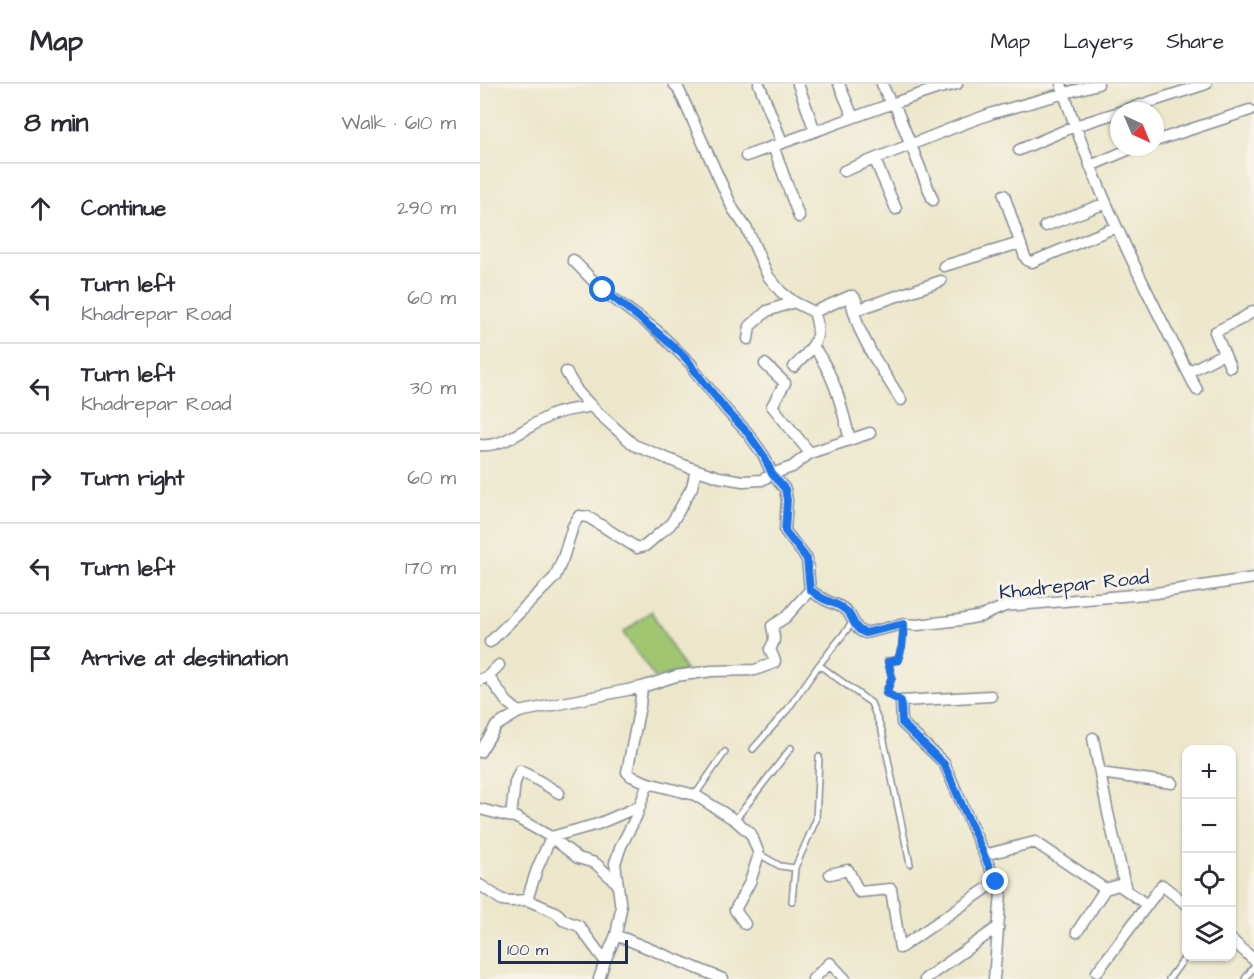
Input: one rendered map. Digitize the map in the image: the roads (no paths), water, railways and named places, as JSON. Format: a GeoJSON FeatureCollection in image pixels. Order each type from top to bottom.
{"type":"FeatureCollection","features":[{"type":"Feature","properties":{"kind":"street"},"geometry":{"type":"LineString","coordinates":[[674,84],[678,88],[733,209],[747,229],[768,276],[781,292],[794,302],[814,312],[819,335],[813,346],[794,368]]}},
{"type":"Feature","properties":{"kind":"street"},"geometry":{"type":"LineString","coordinates":[[759,84],[799,217]]}},
{"type":"Feature","properties":{"kind":"street"},"geometry":{"type":"LineString","coordinates":[[798,84],[815,131]]}},
{"type":"Feature","properties":{"kind":"street"},"geometry":{"type":"LineString","coordinates":[[839,84],[853,117]]}},
{"type":"Feature","properties":{"kind":"street"},"geometry":{"type":"LineString","coordinates":[[882,84],[911,145],[933,200]]}},
{"type":"Feature","properties":{"kind":"street"},"geometry":{"type":"LineString","coordinates":[[746,156],[934,87],[957,84]]}},
{"type":"Feature","properties":{"kind":"street"},"geometry":{"type":"LineString","coordinates":[[844,171],[963,124],[1063,89],[1098,84]]}},
{"type":"Feature","properties":{"kind":"street"},"geometry":{"type":"LineString","coordinates":[[1149,102],[1206,84]]}},
{"type":"Feature","properties":{"kind":"street"},"geometry":{"type":"LineString","coordinates":[[1063,89],[1090,166],[1116,227],[1197,390]]}},
{"type":"Feature","properties":{"kind":"street"},"geometry":{"type":"LineString","coordinates":[[1164,138],[1250,110]]}},
{"type":"Feature","properties":{"kind":"street"},"geometry":{"type":"LineString","coordinates":[[1019,150],[1110,114]]}},
{"type":"Feature","properties":{"kind":"street"},"geometry":{"type":"LineString","coordinates":[[1090,166],[1114,156]]}},
{"type":"Feature","properties":{"kind":"street"},"geometry":{"type":"LineString","coordinates":[[875,160],[896,209]]}},
{"type":"Feature","properties":{"kind":"street"},"geometry":{"type":"LineString","coordinates":[[1004,195],[1028,261],[1032,262],[1116,227]]}},
{"type":"Feature","properties":{"kind":"street"},"geometry":{"type":"LineString","coordinates":[[1045,226],[1106,203]]}},
{"type":"Feature","properties":{"kind":"street"},"geometry":{"type":"LineString","coordinates":[[944,266],[1020,243]]}},
{"type":"Feature","properties":{"kind":"street"},"geometry":{"type":"LineString","coordinates":[[480,752],[496,726],[519,712],[642,687],[676,676],[712,671],[755,670],[774,663],[770,649],[775,641],[772,626],[786,617],[810,590],[807,559],[785,531],[787,500],[785,489],[772,474],[764,456],[747,432],[727,411],[691,364],[656,330],[603,290],[573,260]]}},
{"type":"Feature","properties":{"kind":"street"},"geometry":{"type":"LineString","coordinates":[[814,312],[849,296],[853,296],[859,308],[862,308],[941,281]]}},
{"type":"Feature","properties":{"kind":"street"},"geometry":{"type":"LineString","coordinates":[[849,296],[859,328],[901,400]]}},
{"type":"Feature","properties":{"kind":"street"},"geometry":{"type":"LineString","coordinates":[[748,339],[750,326],[767,311],[794,302]]}},
{"type":"Feature","properties":{"kind":"street"},"geometry":{"type":"LineString","coordinates":[[1230,367],[1215,332],[1254,311]]}},
{"type":"Feature","properties":{"kind":"street"},"geometry":{"type":"LineString","coordinates":[[813,346],[825,362],[835,384],[850,440]]}},
{"type":"Feature","properties":{"kind":"street"},"geometry":{"type":"LineString","coordinates":[[1188,372],[1223,354]]}},
{"type":"Feature","properties":{"kind":"street"},"geometry":{"type":"LineString","coordinates":[[765,364],[786,383],[772,406],[810,453]]}},
{"type":"Feature","properties":{"kind":"street"},"geometry":{"type":"LineString","coordinates":[[566,372],[578,392],[591,406],[634,445],[719,477],[743,481],[762,480],[792,467],[810,453],[870,433]]}},
{"type":"Feature","properties":{"kind":"street"},"geometry":{"type":"LineString","coordinates":[[480,446],[488,446],[510,438],[553,414],[591,406]]}},
{"type":"Feature","properties":{"kind":"street"},"geometry":{"type":"LineString","coordinates":[[490,642],[555,577],[573,526],[579,516],[588,517],[638,548],[645,546],[670,525],[692,487],[696,470]]}},
{"type":"Feature","properties":{"kind":"street","name":"Khadrepar Road"},"geometry":{"type":"LineString","coordinates":[[810,590],[845,609],[853,619],[855,626],[865,633],[904,624],[917,625],[960,620],[1005,606],[1156,593],[1254,578]]}},
{"type":"Feature","properties":{"kind":"street"},"geometry":{"type":"LineString","coordinates":[[499,665],[484,678],[519,712]]}},
{"type":"Feature","properties":{"kind":"street"},"geometry":{"type":"LineString","coordinates":[[642,687],[627,772],[648,783],[695,795],[735,820],[751,834],[759,854],[750,882],[735,910],[746,924]]}},
{"type":"Feature","properties":{"kind":"street"},"geometry":{"type":"LineString","coordinates":[[991,696],[901,701],[902,723],[944,764],[1001,893],[994,979]]}},
{"type":"Feature","properties":{"kind":"street"},"geometry":{"type":"LineString","coordinates":[[1093,738],[1126,890]]}},
{"type":"Feature","properties":{"kind":"street"},"geometry":{"type":"LineString","coordinates":[[511,816],[515,782],[520,771],[559,793]]}},
{"type":"Feature","properties":{"kind":"street"},"geometry":{"type":"LineString","coordinates":[[1100,773],[1172,783]]}},
{"type":"Feature","properties":{"kind":"street"},"geometry":{"type":"LineString","coordinates":[[599,979],[616,935],[621,909],[615,863],[636,817],[648,783]]}},
{"type":"Feature","properties":{"kind":"street"},"geometry":{"type":"LineString","coordinates":[[551,837],[598,824],[640,806]]}},
{"type":"Feature","properties":{"kind":"street"},"geometry":{"type":"LineString","coordinates":[[480,809],[515,816],[551,837],[578,858],[595,863],[618,884]]}},
{"type":"Feature","properties":{"kind":"street"},"geometry":{"type":"LineString","coordinates":[[527,900],[551,837]]}},
{"type":"Feature","properties":{"kind":"street"},"geometry":{"type":"LineString","coordinates":[[984,855],[1035,842],[1105,889]]}},
{"type":"Feature","properties":{"kind":"street"},"geometry":{"type":"LineString","coordinates":[[830,874],[848,870],[859,892],[891,889],[900,948],[996,882]]}},
{"type":"Feature","properties":{"kind":"street"},"geometry":{"type":"LineString","coordinates":[[480,885],[502,900],[527,900],[579,926],[605,961]]}},
{"type":"Feature","properties":{"kind":"street"},"geometry":{"type":"LineString","coordinates":[[1077,932],[1105,889],[1119,885],[1147,905]]}},
{"type":"Feature","properties":{"kind":"street"},"geometry":{"type":"LineString","coordinates":[[1102,975],[1162,885],[1182,901]]}},
{"type":"Feature","properties":{"kind":"street"},"geometry":{"type":"LineString","coordinates":[[925,979],[998,927]]}},
{"type":"Feature","properties":{"kind":"street"},"geometry":{"type":"LineString","coordinates":[[616,935],[723,979]]}},
{"type":"Feature","properties":{"kind":"street"},"geometry":{"type":"LineString","coordinates":[[1236,944],[1254,960]]}},
{"type":"Feature","properties":{"kind":"street"},"geometry":{"type":"LineString","coordinates":[[813,979],[831,963],[845,979]]}},
{"type":"Feature","properties":{"kind":"lane"},"geometry":{"type":"LineString","coordinates":[[753,749],[788,710],[819,665],[853,622]]}},
{"type":"Feature","properties":{"kind":"lane"},"geometry":{"type":"LineString","coordinates":[[901,701],[886,693],[892,677],[888,662],[898,660],[904,624]]}},
{"type":"Feature","properties":{"kind":"lane"},"geometry":{"type":"LineString","coordinates":[[819,665],[871,703],[882,732],[910,864]]}},
{"type":"Feature","properties":{"kind":"lane"},"geometry":{"type":"LineString","coordinates":[[735,820],[791,748]]}},
{"type":"Feature","properties":{"kind":"lane"},"geometry":{"type":"LineString","coordinates":[[695,795],[725,752]]}},
{"type":"Feature","properties":{"kind":"lane"},"geometry":{"type":"LineString","coordinates":[[792,901],[795,868],[816,820],[819,757]]}},
{"type":"Feature","properties":{"kind":"lane"},"geometry":{"type":"LineString","coordinates":[[759,854],[780,866],[795,868]]}},
{"type":"Feature","properties":{"kind":"lane"},"geometry":{"type":"LineString","coordinates":[[1169,979],[1182,961]]}},
{"type":"Feature","properties":{"kind":"lane"},"geometry":{"type":"LineString","coordinates":[[1245,979],[1254,966]]}}]}
